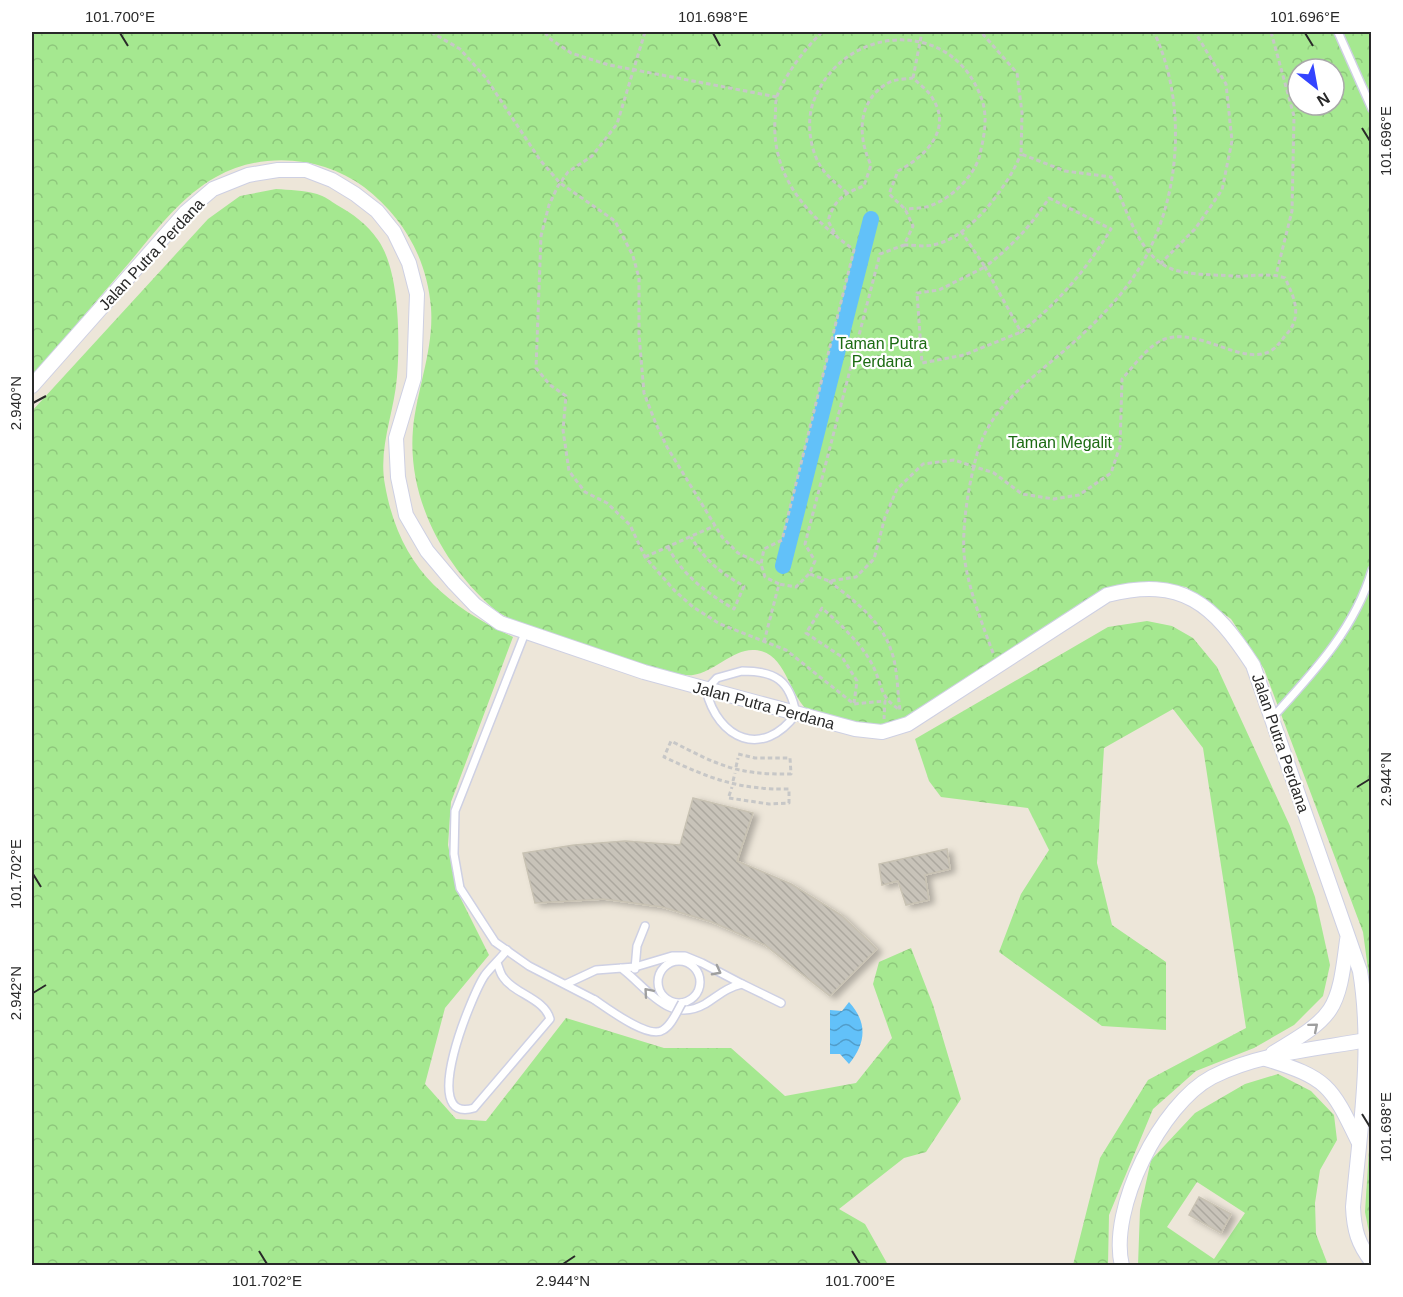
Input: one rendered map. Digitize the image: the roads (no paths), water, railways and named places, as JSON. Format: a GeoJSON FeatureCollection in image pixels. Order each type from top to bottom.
{"type":"FeatureCollection","features":[{"type":"Feature","properties":{"kind":"street","name":"Jalan Putra Perdana"},"geometry":{"type":"LineString","coordinates":[[32,386],[186,212],[213,189],[248,175],[278,170],[306,170],[332,180],[377,211],[394,232],[409,263],[417,294],[414,378],[396,438],[398,477],[406,515],[427,551],[476,606],[500,623],[706,690],[855,729],[882,732],[908,724],[1107,595],[1146,588],[1188,595],[1216,617],[1237,640],[1253,665],[1360,971],[1366,1006],[1367,1040],[1353,1207],[1354,1231],[1361,1248],[1371,1262]]}},
{"type":"Feature","properties":{"kind":"street"},"geometry":{"type":"LineString","coordinates":[[1264,1058],[1313,1029],[1331,1010],[1341,986],[1347,935]]}},
{"type":"Feature","properties":{"kind":"street"},"geometry":{"type":"LineString","coordinates":[[1122,1266],[1122,1216],[1139,1165],[1167,1120],[1193,1092],[1212,1077],[1264,1058],[1367,1040]]}},
{"type":"Feature","properties":{"kind":"street"},"geometry":{"type":"LineString","coordinates":[[1264,1058],[1319,1079],[1339,1102],[1358,1142]]}},
{"type":"Feature","properties":{"kind":"lane"},"geometry":{"type":"LineString","coordinates":[[1338,32],[1371,109]]}},
{"type":"Feature","properties":{"kind":"lane"},"geometry":{"type":"LineString","coordinates":[[1272,718],[1323,662],[1364,597],[1371,570]]}},
{"type":"Feature","properties":{"kind":"lane"},"geometry":{"type":"LineString","coordinates":[[525,633],[455,811],[454,854],[460,888],[495,942],[529,966],[595,1000],[639,1028],[658,1032],[671,1022],[682,1003],[692,998],[699,990],[701,979],[696,969],[688,962],[677,960],[667,964],[660,973],[658,984],[662,994],[671,1001],[682,1003]]}},
{"type":"Feature","properties":{"kind":"lane"},"geometry":{"type":"LineString","coordinates":[[742,671],[764,671],[778,678],[793,696],[796,714],[784,730],[774,735],[764,739],[742,737],[723,726],[711,709],[706,690],[717,678],[742,671]]}},
{"type":"Feature","properties":{"kind":"lane"},"geometry":{"type":"LineString","coordinates":[[634,977],[637,946],[645,926]]}},
{"type":"Feature","properties":{"kind":"lane"},"geometry":{"type":"LineString","coordinates":[[497,963],[503,977],[527,995],[550,1018],[474,1108],[465,1111],[458,1108],[451,1099],[448,1084],[450,1065],[485,976],[507,950]]}},
{"type":"Feature","properties":{"kind":"lane"},"geometry":{"type":"LineString","coordinates":[[566,984],[596,970],[636,967],[672,956],[685,956],[781,1004]]}},
{"type":"Feature","properties":{"kind":"lane"},"geometry":{"type":"LineString","coordinates":[[621,968],[634,977],[658,1003],[674,1008],[703,1005],[727,989],[742,984]]}},
{"type":"Feature","properties":{"kind":"water"},"geometry":{"type":"Polygon","coordinates":[[[849,1002],[862,1025],[862,1033],[859,1048],[849,1064],[840,1054],[830,1054],[830,1010],[842,1011],[849,1002]]]}},
{"type":"Feature","properties":{"kind":"waterway"},"geometry":{"type":"LineString","coordinates":[[783,566],[871,219]]}},
{"type":"Feature","properties":{"kind":"park label","name":"Taman Putra Perdana"},"geometry":{"type":"Point","coordinates":[882,352]}},
{"type":"Feature","properties":{"kind":"park label","name":"Taman Megalit"},"geometry":{"type":"Point","coordinates":[1060,442]}}]}
